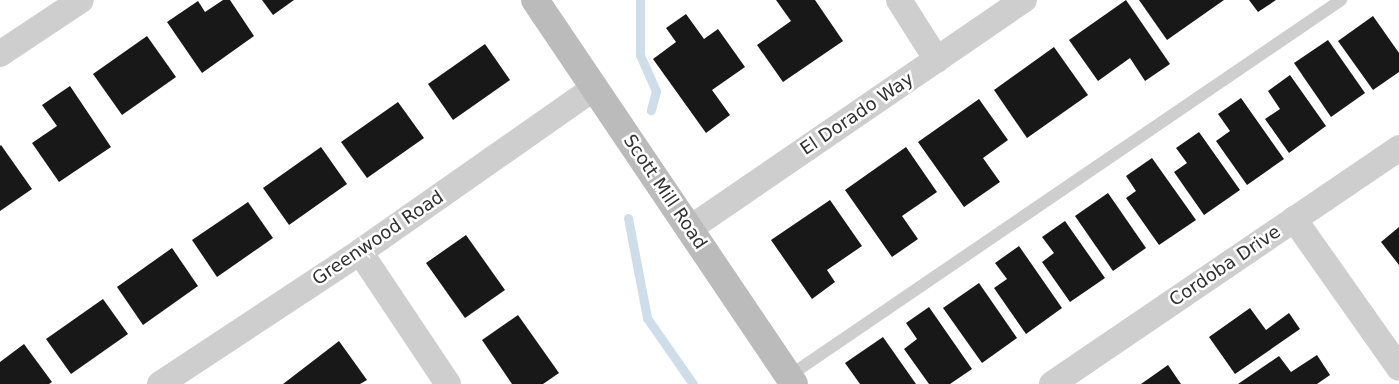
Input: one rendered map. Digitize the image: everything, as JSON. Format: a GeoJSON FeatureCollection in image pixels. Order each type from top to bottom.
{"type":"FeatureCollection","features":[{"type":"Feature","properties":{"kind":"street"},"geometry":{"type":"LineString","coordinates":[[0,54],[81,0]]}},
{"type":"Feature","properties":{"kind":"street","name":"Scott Mill Road"},"geometry":{"type":"LineString","coordinates":[[535,0],[792,380]]}},
{"type":"Feature","properties":{"kind":"street"},"geometry":{"type":"LineString","coordinates":[[899,0],[937,60]]}},
{"type":"Feature","properties":{"kind":"street","name":"El Dorado Way"},"geometry":{"type":"LineString","coordinates":[[690,229],[1024,0]]}},
{"type":"Feature","properties":{"kind":"street","name":"Greenwood Road"},"geometry":{"type":"LineString","coordinates":[[160,384],[360,252],[594,88]]}},
{"type":"Feature","properties":{"kind":"street","name":"Cordoba Drive"},"geometry":{"type":"LineString","coordinates":[[1052,384],[1399,148]]}},
{"type":"Feature","properties":{"kind":"street"},"geometry":{"type":"LineString","coordinates":[[1294,219],[1399,368]]}},
{"type":"Feature","properties":{"kind":"street"},"geometry":{"type":"LineString","coordinates":[[360,252],[448,384]]}},
{"type":"Feature","properties":{"kind":"lane"},"geometry":{"type":"LineString","coordinates":[[792,380],[1341,0]]}},
{"type":"Feature","properties":{"kind":"building"},"geometry":{"type":"Polygon","coordinates":[[[223,0],[230,0],[254,36],[202,73],[167,22],[198,1],[205,12],[223,0]]]}},
{"type":"Feature","properties":{"kind":"building"},"geometry":{"type":"Polygon","coordinates":[[[262,0],[294,0],[273,15],[262,0]]]}},
{"type":"Feature","properties":{"kind":"building"},"geometry":{"type":"Polygon","coordinates":[[[776,0],[815,0],[843,41],[783,82],[757,45],[791,21],[776,0]]]}},
{"type":"Feature","properties":{"kind":"building"},"geometry":{"type":"Polygon","coordinates":[[[1126,0],[1170,64],[1145,81],[1130,58],[1098,81],[1069,40],[1126,0]]]}},
{"type":"Feature","properties":{"kind":"building"},"geometry":{"type":"Polygon","coordinates":[[[1139,0],[1224,0],[1167,40],[1139,0]]]}},
{"type":"Feature","properties":{"kind":"building"},"geometry":{"type":"Polygon","coordinates":[[[1249,0],[1276,0],[1258,12],[1249,0]]]}},
{"type":"Feature","properties":{"kind":"building"},"geometry":{"type":"Polygon","coordinates":[[[686,14],[704,39],[718,29],[745,67],[712,90],[730,115],[706,133],[653,59],[676,42],[666,28],[686,14]]]}},
{"type":"Feature","properties":{"kind":"building"},"geometry":{"type":"Polygon","coordinates":[[[1373,16],[1399,53],[1399,72],[1373,90],[1338,41],[1373,16]]]}},
{"type":"Feature","properties":{"kind":"building"},"geometry":{"type":"Polygon","coordinates":[[[147,36],[176,77],[122,115],[93,74],[147,36]]]}},
{"type":"Feature","properties":{"kind":"building"},"geometry":{"type":"Polygon","coordinates":[[[1328,40],[1365,93],[1331,117],[1294,63],[1328,40]]]}},
{"type":"Feature","properties":{"kind":"building"},"geometry":{"type":"Polygon","coordinates":[[[485,44],[510,80],[453,120],[428,84],[485,44]]]}},
{"type":"Feature","properties":{"kind":"building"},"geometry":{"type":"Polygon","coordinates":[[[1054,47],[1088,95],[1027,138],[994,90],[1054,47]]]}},
{"type":"Feature","properties":{"kind":"building"},"geometry":{"type":"Polygon","coordinates":[[[1290,75],[1326,126],[1289,153],[1265,119],[1280,109],[1268,91],[1290,75]]]}},
{"type":"Feature","properties":{"kind":"building"},"geometry":{"type":"Polygon","coordinates":[[[70,86],[111,147],[59,182],[32,143],[57,126],[42,105],[70,86]]]}},
{"type":"Feature","properties":{"kind":"building"},"geometry":{"type":"Polygon","coordinates":[[[1241,98],[1284,159],[1247,185],[1216,141],[1230,131],[1218,114],[1241,98]]]}},
{"type":"Feature","properties":{"kind":"building"},"geometry":{"type":"Polygon","coordinates":[[[979,99],[1008,140],[983,158],[1000,182],[964,207],[918,142],[979,99]]]}},
{"type":"Feature","properties":{"kind":"building"},"geometry":{"type":"Polygon","coordinates":[[[398,102],[424,138],[367,178],[341,142],[398,102]]]}},
{"type":"Feature","properties":{"kind":"building"},"geometry":{"type":"Polygon","coordinates":[[[1199,132],[1240,190],[1204,215],[1174,172],[1187,163],[1176,148],[1199,132]]]}},
{"type":"Feature","properties":{"kind":"building"},"geometry":{"type":"Polygon","coordinates":[[[0,146],[32,189],[0,211],[0,146]]]}},
{"type":"Feature","properties":{"kind":"building"},"geometry":{"type":"Polygon","coordinates":[[[321,147],[347,184],[289,225],[263,188],[321,147]]]}},
{"type":"Feature","properties":{"kind":"building"},"geometry":{"type":"Polygon","coordinates":[[[906,147],[937,192],[902,216],[918,239],[892,257],[845,190],[906,147]]]}},
{"type":"Feature","properties":{"kind":"building"},"geometry":{"type":"Polygon","coordinates":[[[1152,158],[1196,220],[1159,245],[1126,198],[1136,191],[1126,176],[1152,158]]]}},
{"type":"Feature","properties":{"kind":"building"},"geometry":{"type":"Polygon","coordinates":[[[1108,193],[1146,248],[1113,271],[1075,216],[1108,193]]]}},
{"type":"Feature","properties":{"kind":"building"},"geometry":{"type":"Polygon","coordinates":[[[830,200],[862,246],[827,270],[835,282],[812,299],[771,240],[830,200]]]}},
{"type":"Feature","properties":{"kind":"building"},"geometry":{"type":"Polygon","coordinates":[[[248,202],[273,238],[217,277],[192,240],[248,202]]]}},
{"type":"Feature","properties":{"kind":"building"},"geometry":{"type":"Polygon","coordinates":[[[1065,221],[1105,278],[1070,302],[1042,262],[1054,253],[1042,237],[1065,221]]]}},
{"type":"Feature","properties":{"kind":"building"},"geometry":{"type":"Polygon","coordinates":[[[1399,227],[1399,265],[1381,242],[1399,227]]]}},
{"type":"Feature","properties":{"kind":"building"},"geometry":{"type":"Polygon","coordinates":[[[466,235],[505,290],[465,318],[426,263],[466,235]]]}},
{"type":"Feature","properties":{"kind":"building"},"geometry":{"type":"Polygon","coordinates":[[[1019,246],[1062,308],[1026,334],[994,288],[1007,279],[995,263],[1019,246]]]}},
{"type":"Feature","properties":{"kind":"building"},"geometry":{"type":"Polygon","coordinates":[[[172,248],[198,286],[143,325],[117,287],[172,248]]]}},
{"type":"Feature","properties":{"kind":"building"},"geometry":{"type":"Polygon","coordinates":[[[979,283],[1017,338],[982,363],[943,308],[979,283]]]}},
{"type":"Feature","properties":{"kind":"building"},"geometry":{"type":"Polygon","coordinates":[[[103,299],[128,334],[71,374],[46,339],[103,299]]]}},
{"type":"Feature","properties":{"kind":"building"},"geometry":{"type":"Polygon","coordinates":[[[929,307],[972,369],[950,384],[929,384],[904,349],[917,339],[906,323],[929,307]]]}},
{"type":"Feature","properties":{"kind":"building"},"geometry":{"type":"Polygon","coordinates":[[[1250,308],[1266,330],[1289,313],[1300,329],[1235,374],[1209,337],[1250,308]]]}},
{"type":"Feature","properties":{"kind":"building"},"geometry":{"type":"Polygon","coordinates":[[[518,315],[559,373],[543,384],[512,384],[482,340],[518,315]]]}},
{"type":"Feature","properties":{"kind":"building"},"geometry":{"type":"Polygon","coordinates":[[[883,337],[916,384],[860,384],[845,363],[883,337]]]}},
{"type":"Feature","properties":{"kind":"building"},"geometry":{"type":"Polygon","coordinates":[[[339,341],[367,380],[360,384],[283,384],[339,341]]]}},
{"type":"Feature","properties":{"kind":"building"},"geometry":{"type":"Polygon","coordinates":[[[24,344],[52,382],[49,384],[0,384],[0,362],[24,344]]]}},
{"type":"Feature","properties":{"kind":"building"},"geometry":{"type":"Polygon","coordinates":[[[1317,355],[1330,375],[1317,384],[1238,384],[1279,356],[1291,372],[1317,355]]]}},
{"type":"Feature","properties":{"kind":"building"},"geometry":{"type":"Polygon","coordinates":[[[1168,365],[1181,384],[1141,384],[1168,365]]]}},
{"type":"Feature","properties":{"kind":"waterway"},"geometry":{"type":"LineString","coordinates":[[640,0],[640,55],[656,91],[651,110]]}},
{"type":"Feature","properties":{"kind":"waterway"},"geometry":{"type":"LineString","coordinates":[[628,218],[647,318],[693,384]]}}]}
